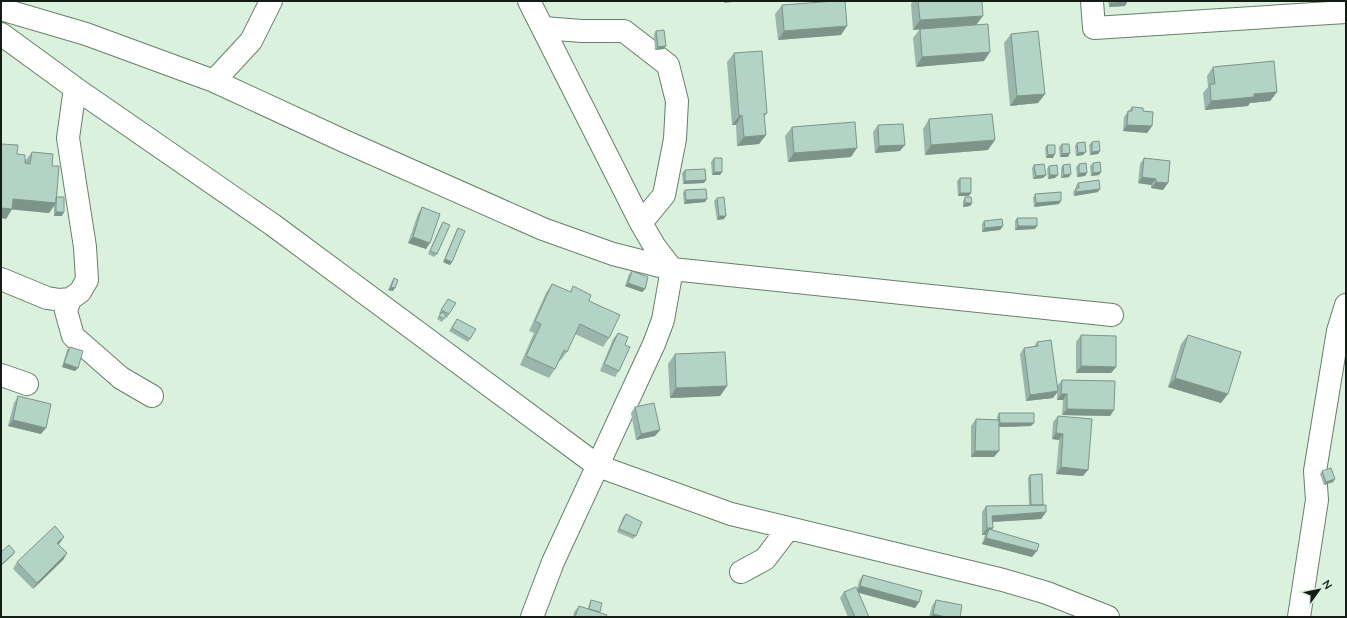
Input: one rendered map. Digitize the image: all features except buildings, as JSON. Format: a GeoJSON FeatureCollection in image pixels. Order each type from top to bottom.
{"type":"FeatureCollection","features":[{"type":"Feature","properties":{"kind":"street"},"geometry":{"type":"LineString","coordinates":[[214,81],[251,41],[271,1]]}},
{"type":"Feature","properties":{"kind":"street"},"geometry":{"type":"LineString","coordinates":[[529,1],[641,223],[655,247],[672,269],[663,320],[654,344],[553,562],[532,617]]}},
{"type":"Feature","properties":{"kind":"street"},"geometry":{"type":"LineString","coordinates":[[1092,1],[1094,28],[1346,12]]}},
{"type":"Feature","properties":{"kind":"street"},"geometry":{"type":"LineString","coordinates":[[1,9],[86,34],[214,81],[344,141],[543,229],[613,254],[672,269],[1112,315]]}},
{"type":"Feature","properties":{"kind":"street"},"geometry":{"type":"LineString","coordinates":[[542,28],[582,31],[624,31],[668,65],[677,101],[675,139],[664,195],[641,223]]}},
{"type":"Feature","properties":{"kind":"street"},"geometry":{"type":"LineString","coordinates":[[1,34],[75,88],[273,225],[598,466],[731,514],[1003,580],[1047,593],[1108,617]]}},
{"type":"Feature","properties":{"kind":"street"},"geometry":{"type":"LineString","coordinates":[[1,279],[47,298],[60,300],[70,299],[80,292],[87,280],[85,247],[68,138],[75,88]]}},
{"type":"Feature","properties":{"kind":"street"},"geometry":{"type":"LineString","coordinates":[[70,299],[66,312],[73,336],[121,378],[152,396]]}},
{"type":"Feature","properties":{"kind":"street"},"geometry":{"type":"LineString","coordinates":[[1299,617],[1317,500],[1315,471],[1338,331],[1346,305]]}},
{"type":"Feature","properties":{"kind":"street"},"geometry":{"type":"LineString","coordinates":[[1,375],[27,384]]}},
{"type":"Feature","properties":{"kind":"street"},"geometry":{"type":"LineString","coordinates":[[741,572],[765,559],[788,529]]}}]}
